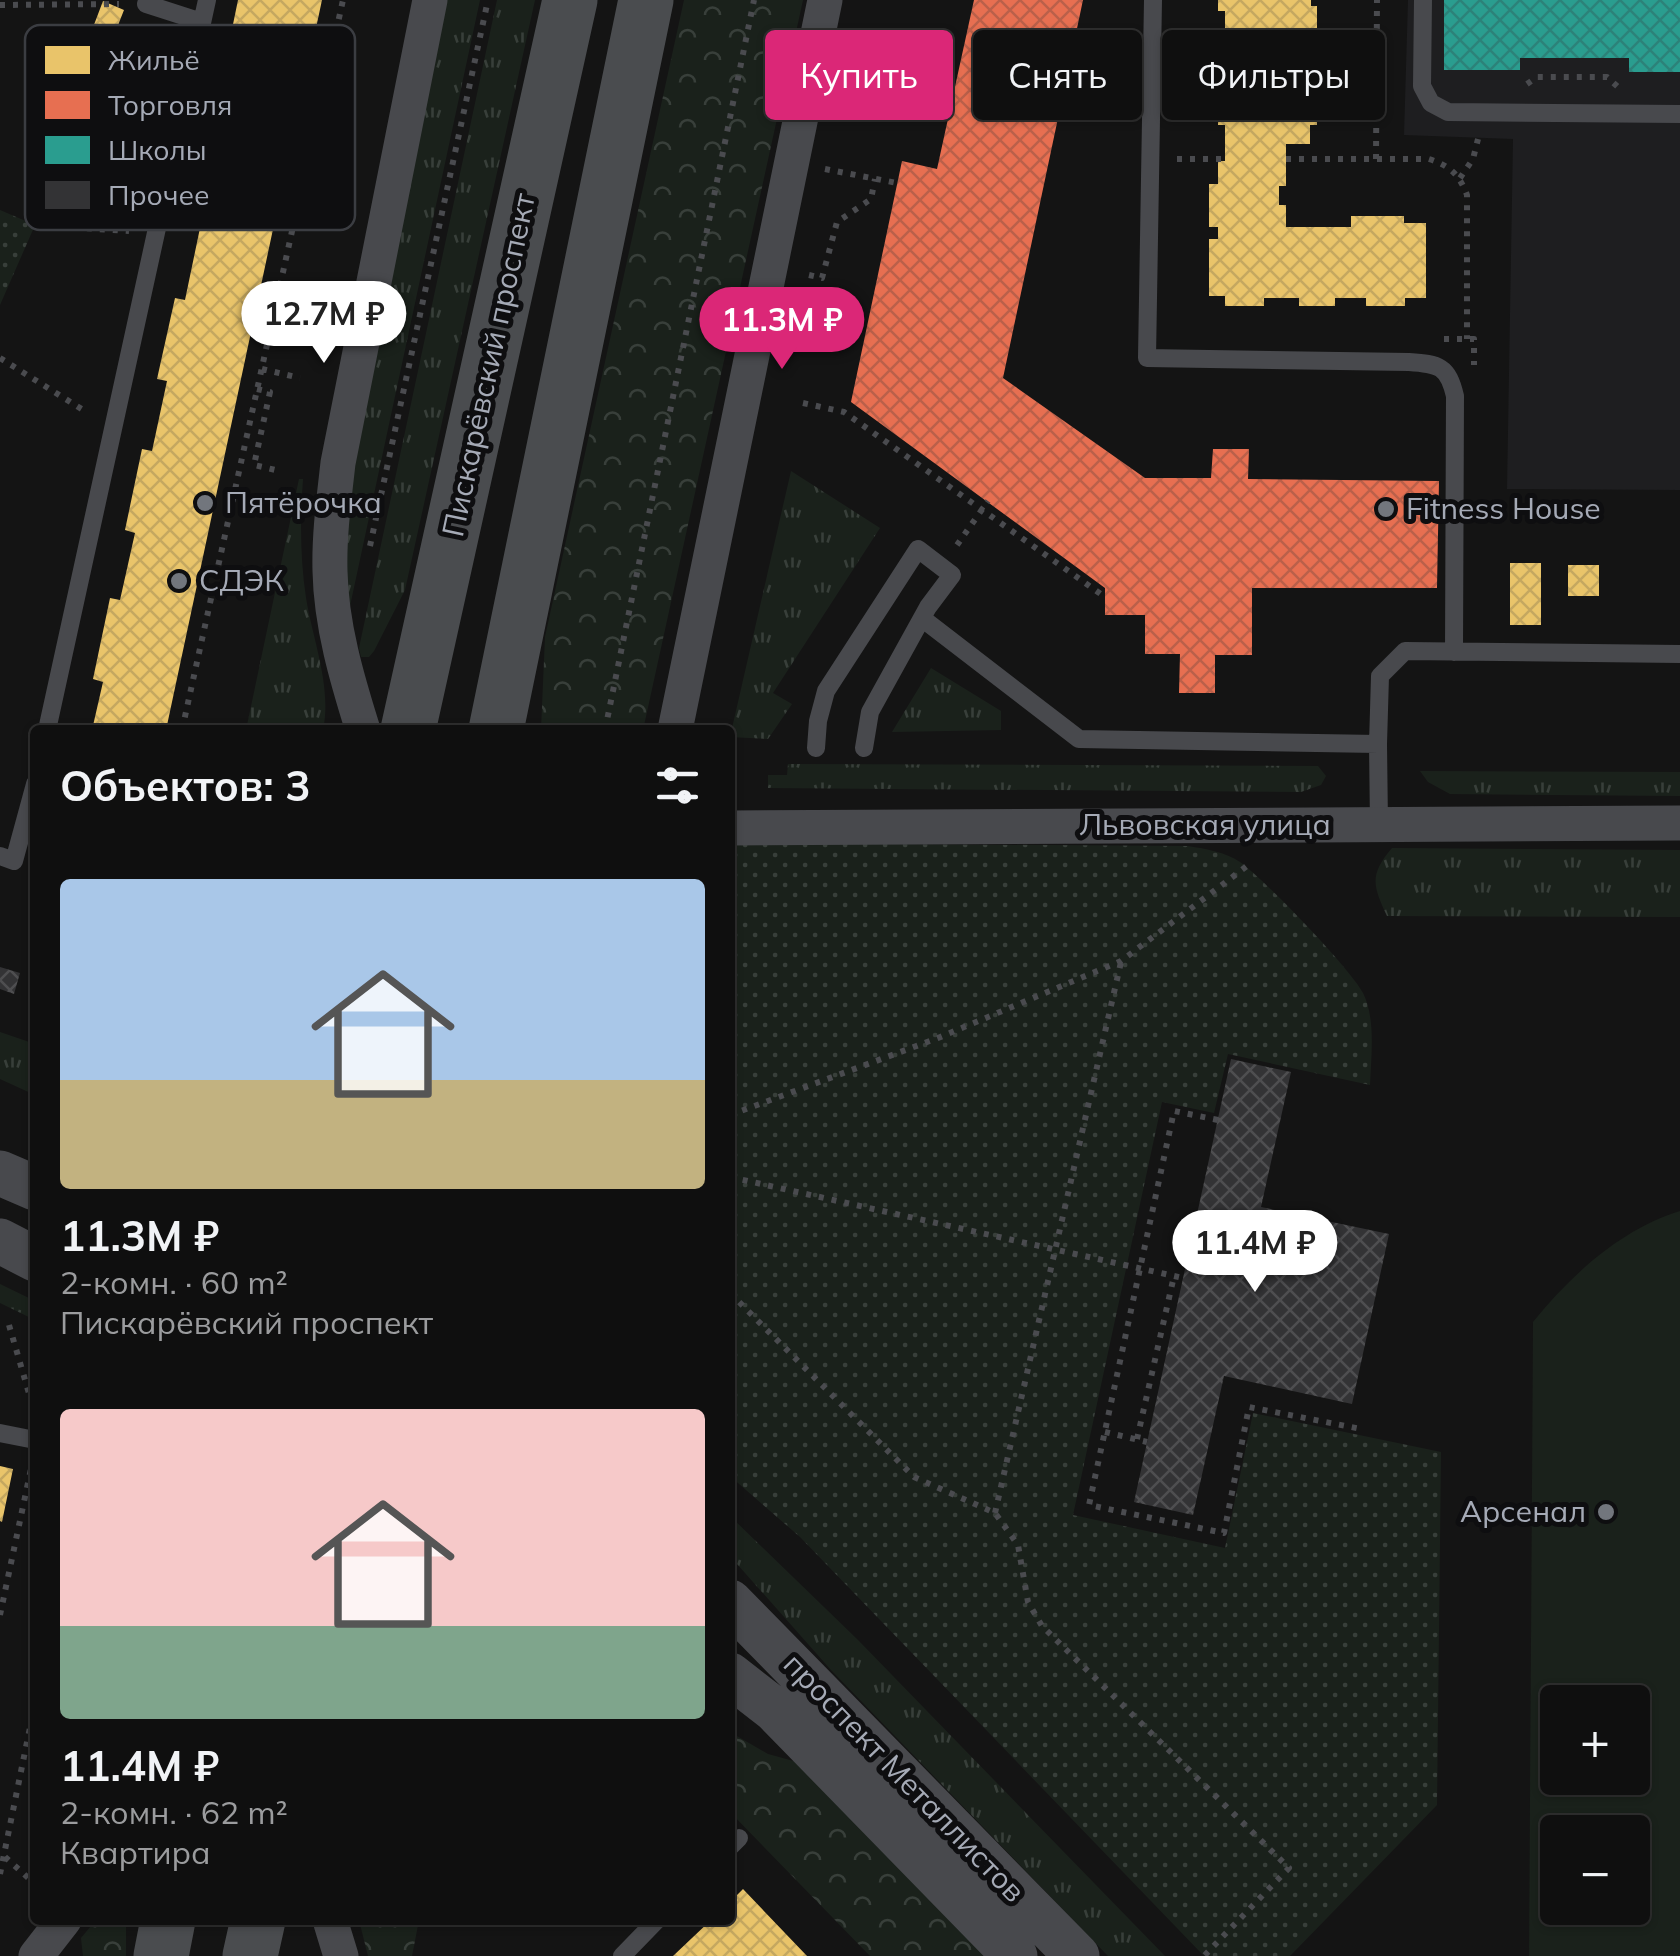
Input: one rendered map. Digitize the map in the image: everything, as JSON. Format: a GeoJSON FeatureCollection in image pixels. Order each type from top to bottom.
{"type":"FeatureCollection","features":[{"type":"Feature","properties":{"kind":"main road","name":"Пискарёвский проспект"},"geometry":{"type":"LineString","coordinates":[[409,725],[570,0]]}},
{"type":"Feature","properties":{"kind":"main road"},"geometry":{"type":"LineString","coordinates":[[497,725],[646,0]]}},
{"type":"Feature","properties":{"kind":"main road"},"geometry":{"type":"LineString","coordinates":[[161,1956],[167,1925]]}},
{"type":"Feature","properties":{"kind":"main road"},"geometry":{"type":"LineString","coordinates":[[250,1956],[257,1925]]}},
{"type":"Feature","properties":{"kind":"street"},"geometry":{"type":"LineString","coordinates":[[362,725],[344,668],[330,574],[331,529],[338,463],[430,0]]}},
{"type":"Feature","properties":{"kind":"street"},"geometry":{"type":"LineString","coordinates":[[676,725],[825,0]]}},
{"type":"Feature","properties":{"kind":"street","name":"Львовская улица"},"geometry":{"type":"LineString","coordinates":[[735,828],[1680,823]]}},
{"type":"Feature","properties":{"kind":"street"},"geometry":{"type":"LineString","coordinates":[[0,1173],[30,1186]]}},
{"type":"Feature","properties":{"kind":"street"},"geometry":{"type":"LineString","coordinates":[[0,1240],[30,1256]]}},
{"type":"Feature","properties":{"kind":"street","name":"проспект Металлистов"},"geometry":{"type":"LineString","coordinates":[[735,1607],[1076,1956]]}},
{"type":"Feature","properties":{"kind":"street","name":"проспект Металлистов"},"geometry":{"type":"LineString","coordinates":[[735,1679],[775,1710],[1015,1956]]}},
{"type":"Feature","properties":{"kind":"street"},"geometry":{"type":"LineString","coordinates":[[36,1956],[60,1925]]}},
{"type":"Feature","properties":{"kind":"street"},"geometry":{"type":"LineString","coordinates":[[332,1925],[341,1956]]}},
{"type":"Feature","properties":{"kind":"lane"},"geometry":{"type":"LineString","coordinates":[[201,25],[207,0]]}},
{"type":"Feature","properties":{"kind":"lane"},"geometry":{"type":"LineString","coordinates":[[1153,0],[1147,358],[1422,362],[1434,364],[1450,376],[1454,396],[1454,652]]}},
{"type":"Feature","properties":{"kind":"lane"},"geometry":{"type":"LineString","coordinates":[[1423,0],[1422,86],[1432,103],[1448,112],[1680,114]]}},
{"type":"Feature","properties":{"kind":"lane"},"geometry":{"type":"LineString","coordinates":[[146,4],[202,22]]}},
{"type":"Feature","properties":{"kind":"lane"},"geometry":{"type":"LineString","coordinates":[[48,725],[157,230]]}},
{"type":"Feature","properties":{"kind":"lane"},"geometry":{"type":"LineString","coordinates":[[816,748],[826,691],[918,549],[952,575],[928,607],[870,712],[864,748]]}},
{"type":"Feature","properties":{"kind":"lane"},"geometry":{"type":"LineString","coordinates":[[924,619],[1079,739],[1378,744]]}},
{"type":"Feature","properties":{"kind":"lane"},"geometry":{"type":"LineString","coordinates":[[1379,824],[1380,676],[1405,651],[1680,654]]}},
{"type":"Feature","properties":{"kind":"lane"},"geometry":{"type":"LineString","coordinates":[[0,856],[14,861],[30,802]]}},
{"type":"Feature","properties":{"kind":"lane"},"geometry":{"type":"LineString","coordinates":[[0,1433],[30,1439]]}},
{"type":"Feature","properties":{"kind":"lane"},"geometry":{"type":"LineString","coordinates":[[622,1956],[653,1925]]}},
{"type":"Feature","properties":{"kind":"path"},"geometry":{"type":"LineString","coordinates":[[338,25],[343,0]]}},
{"type":"Feature","properties":{"kind":"path"},"geometry":{"type":"LineString","coordinates":[[368,553],[488,0]]}},
{"type":"Feature","properties":{"kind":"path"},"geometry":{"type":"LineString","coordinates":[[607,725],[754,0]]}},
{"type":"Feature","properties":{"kind":"path"},"geometry":{"type":"LineString","coordinates":[[1376,159],[1378,0]]}},
{"type":"Feature","properties":{"kind":"path"},"geometry":{"type":"LineString","coordinates":[[0,5],[146,4]]}},
{"type":"Feature","properties":{"kind":"path"},"geometry":{"type":"LineString","coordinates":[[1460,178],[1473,159],[1478,112]]}},
{"type":"Feature","properties":{"kind":"path"},"geometry":{"type":"LineString","coordinates":[[1150,159],[1226,159]]}},
{"type":"Feature","properties":{"kind":"path"},"geometry":{"type":"LineString","coordinates":[[1286,159],[1429,159],[1447,165],[1460,178],[1467,195],[1468,338]]}},
{"type":"Feature","properties":{"kind":"path"},"geometry":{"type":"LineString","coordinates":[[820,168],[898,183]]}},
{"type":"Feature","properties":{"kind":"path"},"geometry":{"type":"LineString","coordinates":[[810,275],[822,278],[837,222],[872,199],[875,178]]}},
{"type":"Feature","properties":{"kind":"path"},"geometry":{"type":"LineString","coordinates":[[111,230],[156,233]]}},
{"type":"Feature","properties":{"kind":"path"},"geometry":{"type":"LineString","coordinates":[[183,725],[293,230]]}},
{"type":"Feature","properties":{"kind":"path"},"geometry":{"type":"LineString","coordinates":[[1429,339],[1474,338],[1474,376]]}},
{"type":"Feature","properties":{"kind":"path"},"geometry":{"type":"LineString","coordinates":[[0,358],[113,429]]}},
{"type":"Feature","properties":{"kind":"path"},"geometry":{"type":"LineString","coordinates":[[262,369],[300,378]]}},
{"type":"Feature","properties":{"kind":"path"},"geometry":{"type":"LineString","coordinates":[[258,389],[270,392],[254,465],[280,471]]}},
{"type":"Feature","properties":{"kind":"path"},"geometry":{"type":"LineString","coordinates":[[803,402],[844,412],[1105,597]]}},
{"type":"Feature","properties":{"kind":"path"},"geometry":{"type":"LineString","coordinates":[[958,544],[988,501]]}},
{"type":"Feature","properties":{"kind":"path"},"geometry":{"type":"LineString","coordinates":[[735,1114],[938,1038],[1122,961],[1302,824]]}},
{"type":"Feature","properties":{"kind":"path"},"geometry":{"type":"LineString","coordinates":[[995,1513],[1122,961]]}},
{"type":"Feature","properties":{"kind":"path"},"geometry":{"type":"LineString","coordinates":[[1218,1120],[1174,1111],[1089,1505],[1224,1533],[1249,1407],[1361,1430]]}},
{"type":"Feature","properties":{"kind":"path"},"geometry":{"type":"LineString","coordinates":[[735,1179],[1183,1278]]}},
{"type":"Feature","properties":{"kind":"path"},"geometry":{"type":"LineString","coordinates":[[1138,1439],[1174,1276]]}},
{"type":"Feature","properties":{"kind":"path"},"geometry":{"type":"LineString","coordinates":[[735,1298],[914,1477],[995,1513],[1018,1545],[1028,1602],[1042,1626],[1289,1868],[1204,1956]]}},
{"type":"Feature","properties":{"kind":"path"},"geometry":{"type":"LineString","coordinates":[[9,1325],[30,1397]]}},
{"type":"Feature","properties":{"kind":"path"},"geometry":{"type":"LineString","coordinates":[[1105,1432],[1148,1442]]}},
{"type":"Feature","properties":{"kind":"path"},"geometry":{"type":"LineString","coordinates":[[0,1615],[30,1472]]}},
{"type":"Feature","properties":{"kind":"path"},"geometry":{"type":"LineString","coordinates":[[0,1874],[30,1728]]}},
{"type":"Feature","properties":{"kind":"path"},"geometry":{"type":"LineString","coordinates":[[4,1856],[30,1879]]}},
{"type":"Feature","properties":{"kind":"shaded area"},"geometry":{"type":"Polygon","coordinates":[[[1408,0],[1680,0],[1680,490],[1507,489],[1513,139],[1404,135],[1408,0]]]}},
{"type":"Feature","properties":{"kind":"green space"},"geometry":{"type":"Polygon","coordinates":[[[446,0],[480,0],[350,606],[343,507],[446,0]]]}},
{"type":"Feature","properties":{"kind":"green space"},"geometry":{"type":"Polygon","coordinates":[[[497,0],[535,0],[405,590],[374,651],[369,657],[361,657],[359,648],[497,0]]]}},
{"type":"Feature","properties":{"kind":"green space"},"geometry":{"type":"Polygon","coordinates":[[[684,0],[803,0],[796,30],[765,30],[765,120],[777,120],[644,725],[541,725],[545,637],[684,0]]]}},
{"type":"Feature","properties":{"kind":"green space"},"geometry":{"type":"Polygon","coordinates":[[[0,210],[25,221],[25,230],[33,230],[0,305],[0,210]]]}},
{"type":"Feature","properties":{"kind":"green space"},"geometry":{"type":"Polygon","coordinates":[[[791,471],[880,528],[773,693],[792,704],[768,739],[735,737],[733,725],[791,471]]]}},
{"type":"Feature","properties":{"kind":"green space"},"geometry":{"type":"Polygon","coordinates":[[[299,479],[303,479],[304,583],[321,664],[324,725],[247,725],[299,479]]]}},
{"type":"Feature","properties":{"kind":"green space"},"geometry":{"type":"Polygon","coordinates":[[[931,668],[1001,711],[1001,730],[892,732],[931,668]]]}},
{"type":"Feature","properties":{"kind":"green space"},"geometry":{"type":"Polygon","coordinates":[[[788,764],[1318,766],[1326,776],[1321,785],[1301,792],[768,788],[768,775],[787,775],[788,764]]]}},
{"type":"Feature","properties":{"kind":"green space"},"geometry":{"type":"Polygon","coordinates":[[[1420,771],[1680,772],[1680,796],[1450,794],[1428,782],[1420,771]]]}},
{"type":"Feature","properties":{"kind":"green space"},"geometry":{"type":"Polygon","coordinates":[[[735,843],[1188,846],[1240,862],[1325,945],[1363,993],[1371,1026],[1370,1085],[1228,1054],[1214,1113],[1162,1102],[1073,1515],[1225,1548],[1253,1413],[1441,1452],[1437,1805],[1290,1956],[1204,1956],[800,1537],[735,1480],[735,843]]]}},
{"type":"Feature","properties":{"kind":"green space"},"geometry":{"type":"Polygon","coordinates":[[[1392,848],[1680,850],[1680,917],[1387,916],[1376,881],[1392,848]]]}},
{"type":"Feature","properties":{"kind":"green space"},"geometry":{"type":"Polygon","coordinates":[[[0,1032],[30,1042],[30,1093],[0,1079],[0,1032]]]}},
{"type":"Feature","properties":{"kind":"green space","name":"Арсенал"},"geometry":{"type":"Polygon","coordinates":[[[1680,1211],[1680,1956],[1529,1956],[1533,1322],[1564,1287],[1637,1229],[1680,1211]]]}},
{"type":"Feature","properties":{"kind":"green space"},"geometry":{"type":"Polygon","coordinates":[[[0,1284],[30,1299],[30,1318],[0,1303],[0,1284]]]}},
{"type":"Feature","properties":{"kind":"green space"},"geometry":{"type":"Polygon","coordinates":[[[735,1521],[858,1640],[1165,1956],[1108,1956],[831,1670],[735,1562],[735,1521]]]}},
{"type":"Feature","properties":{"kind":"green space"},"geometry":{"type":"Polygon","coordinates":[[[735,1735],[768,1754],[797,1762],[985,1956],[870,1956],[735,1817],[735,1735]]]}},
{"type":"Feature","properties":{"kind":"green space"},"geometry":{"type":"Polygon","coordinates":[[[92,1925],[126,1925],[126,1956],[83,1956],[81,1938],[92,1925]]]}},
{"type":"Feature","properties":{"kind":"green space"},"geometry":{"type":"Polygon","coordinates":[[[360,1925],[418,1925],[412,1956],[368,1956],[360,1925]]]}},
{"type":"Feature","properties":{"kind":"building: Жильё"},"geometry":{"type":"Polygon","coordinates":[[[238,0],[322,0],[317,25],[233,25],[238,0]]]}},
{"type":"Feature","properties":{"kind":"building: Жильё"},"geometry":{"type":"Polygon","coordinates":[[[1218,0],[1311,0],[1311,6],[1317,6],[1317,30],[1225,30],[1225,11],[1218,11],[1218,0]]]}},
{"type":"Feature","properties":{"kind":"building: Жильё"},"geometry":{"type":"Polygon","coordinates":[[[103,1],[124,10],[118,25],[94,25],[103,1]]]}},
{"type":"Feature","properties":{"kind":"building: Жильё"},"geometry":{"type":"Polygon","coordinates":[[[1218,120],[1317,120],[1317,125],[1310,125],[1310,144],[1286,144],[1286,186],[1279,186],[1279,205],[1286,205],[1286,227],[1351,227],[1351,216],[1404,216],[1404,223],[1426,223],[1426,298],[1405,298],[1405,306],[1366,306],[1366,298],[1335,298],[1335,306],[1299,306],[1299,298],[1264,298],[1264,306],[1225,306],[1225,296],[1209,296],[1209,239],[1218,239],[1218,227],[1209,227],[1209,184],[1218,184],[1218,161],[1225,161],[1225,125],[1218,125],[1218,120]]]}},
{"type":"Feature","properties":{"kind":"building: Жильё"},"geometry":{"type":"Polygon","coordinates":[[[200,230],[273,230],[167,725],[93,725],[103,682],[93,679],[110,598],[120,600],[135,533],[125,530],[142,449],[152,451],[167,381],[157,379],[175,298],[185,300],[200,230]]]}},
{"type":"Feature","properties":{"kind":"building: Жильё"},"geometry":{"type":"Polygon","coordinates":[[[1510,563],[1541,563],[1541,625],[1510,625],[1510,563]]]}},
{"type":"Feature","properties":{"kind":"building: Жильё"},"geometry":{"type":"Polygon","coordinates":[[[1568,565],[1599,565],[1599,596],[1568,596],[1568,565]]]}},
{"type":"Feature","properties":{"kind":"building: Жильё"},"geometry":{"type":"Polygon","coordinates":[[[0,1466],[13,1469],[2,1522],[0,1521],[0,1466]]]}},
{"type":"Feature","properties":{"kind":"building: Жильё"},"geometry":{"type":"Polygon","coordinates":[[[743,1889],[807,1956],[673,1956],[706,1925],[735,1925],[735,1897],[743,1889]]]}},
{"type":"Feature","properties":{"kind":"building: Торговля"},"geometry":{"type":"Polygon","coordinates":[[[974,0],[1083,0],[1077,30],[973,30],[973,120],[1058,120],[1003,378],[1145,478],[1211,478],[1213,449],[1249,449],[1248,479],[1439,481],[1437,588],[1252,588],[1252,655],[1215,655],[1215,693],[1179,693],[1180,654],[1145,654],[1145,615],[1105,615],[1105,588],[851,402],[902,161],[937,169],[948,120],[953,120],[953,96],[974,0]]]}},
{"type":"Feature","properties":{"kind":"building: Школы"},"geometry":{"type":"Polygon","coordinates":[[[1444,0],[1680,0],[1680,72],[1629,72],[1629,58],[1520,58],[1520,70],[1444,70],[1444,0]]]}},
{"type":"Feature","properties":{"kind":"building: Прочее"},"geometry":{"type":"Polygon","coordinates":[[[0,967],[20,973],[14,994],[0,989],[0,967]]]}},
{"type":"Feature","properties":{"kind":"building: Прочее"},"geometry":{"type":"Polygon","coordinates":[[[1231,1059],[1291,1072],[1261,1207],[1389,1234],[1352,1404],[1224,1376],[1193,1515],[1134,1502],[1231,1059]]]}},
{"type":"Feature","properties":{"kind":"place","name":"Пятёрочка"},"geometry":{"type":"Point","coordinates":[205,503]}},
{"type":"Feature","properties":{"kind":"place","name":"Fitness House"},"geometry":{"type":"Point","coordinates":[1386,509]}},
{"type":"Feature","properties":{"kind":"place","name":"СДЭК"},"geometry":{"type":"Point","coordinates":[179,581]}},
{"type":"Feature","properties":{"kind":"place","name":"Арсенал"},"geometry":{"type":"Point","coordinates":[1606,1512]}}]}
